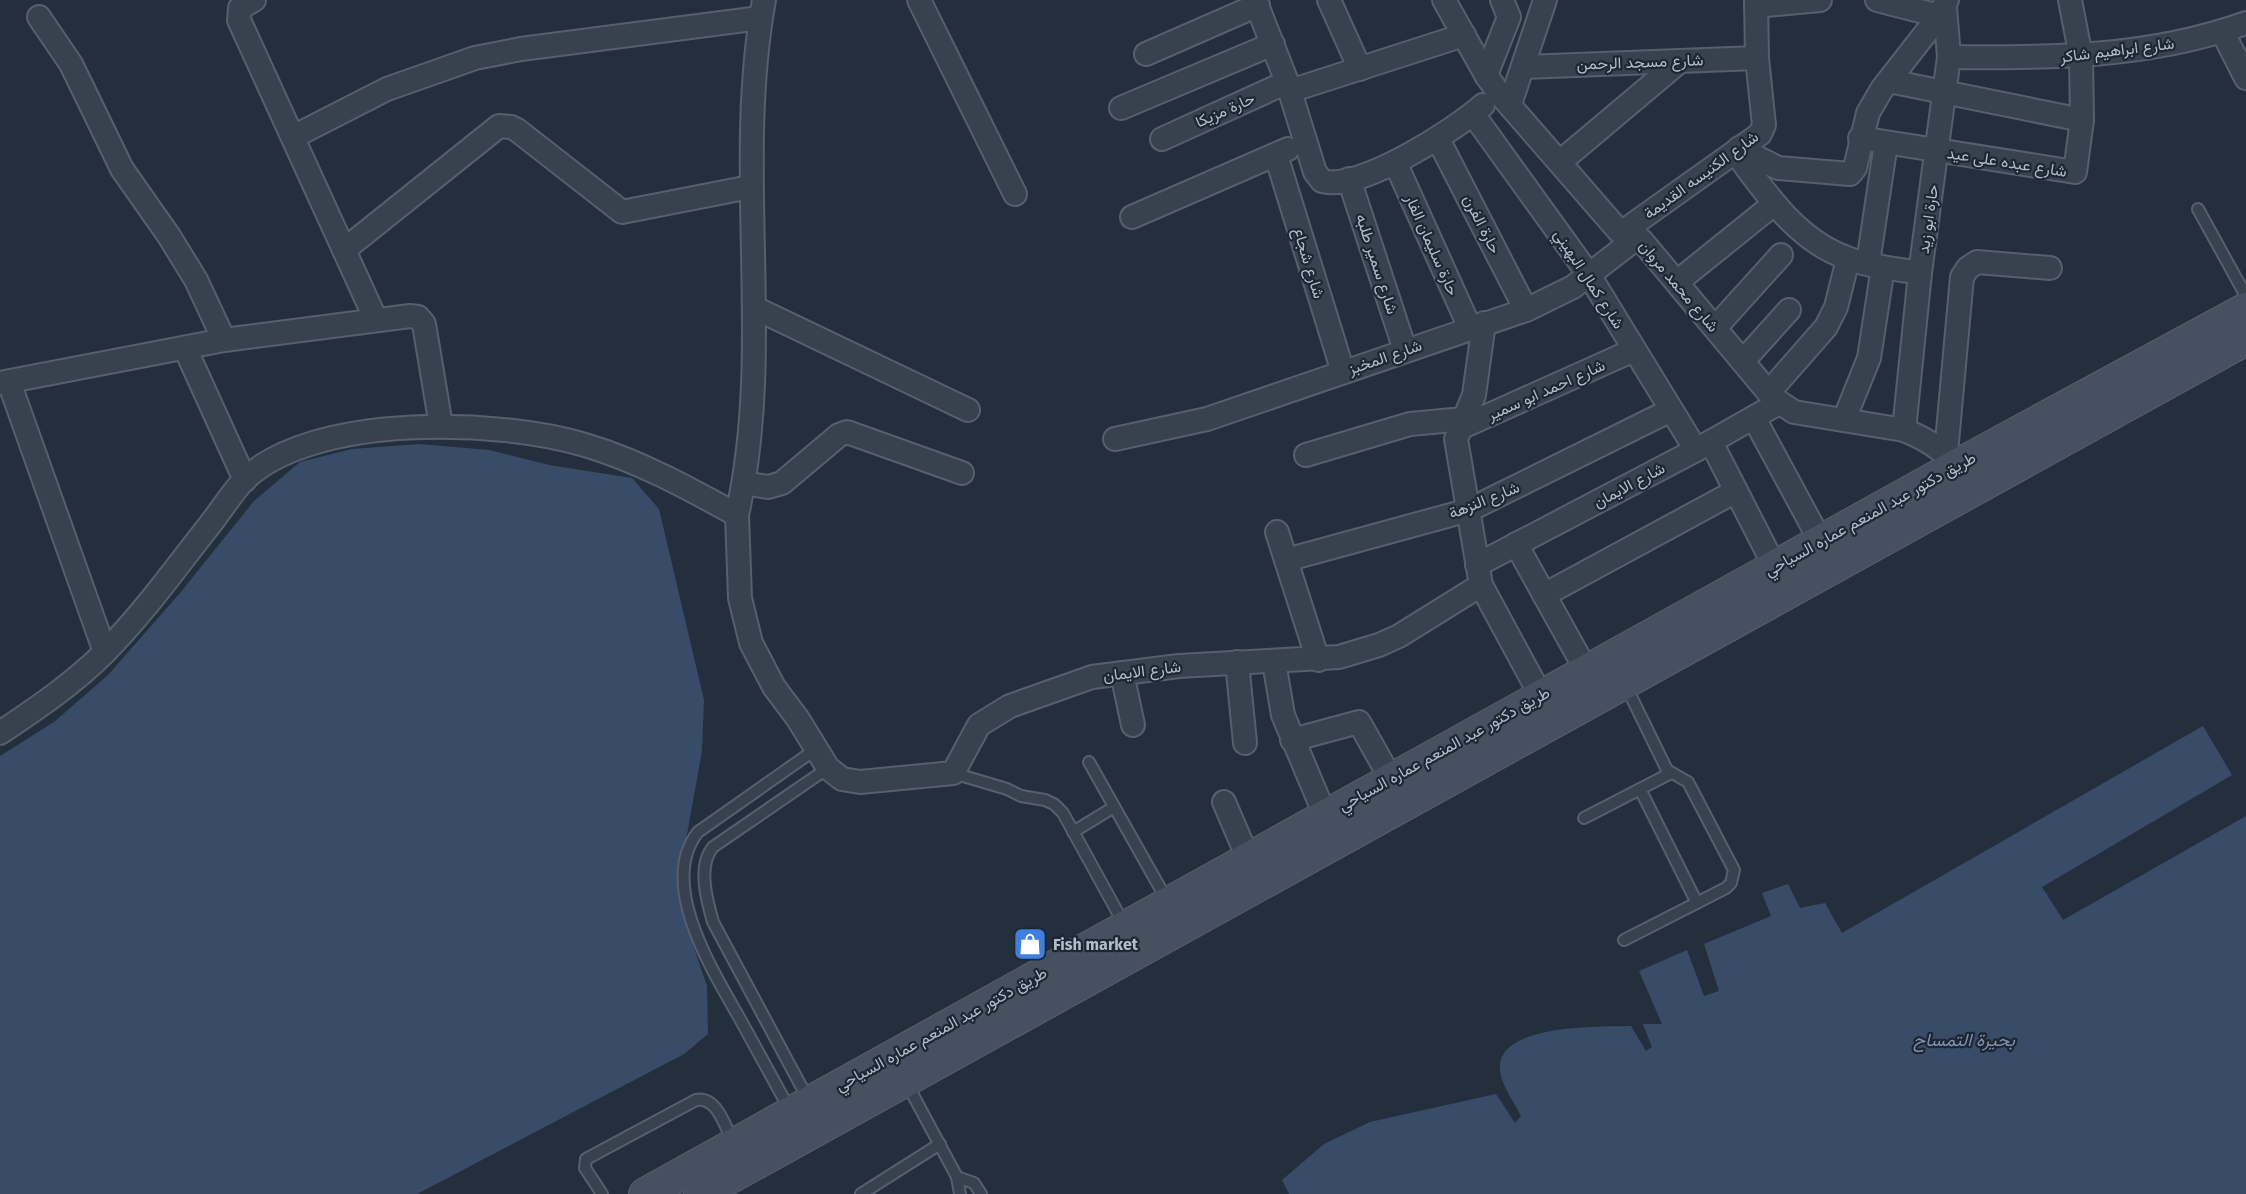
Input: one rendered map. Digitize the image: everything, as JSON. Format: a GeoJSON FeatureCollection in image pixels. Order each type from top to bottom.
{"type":"FeatureCollection","features":[{"type":"Feature","properties":{"kind":"main road","name":"طريق دكتور عبد المنعم عماره السياحي"},"geometry":{"type":"LineString","coordinates":[[645,1194],[1586,670],[1959,469],[2246,309]]}},
{"type":"Feature","properties":{"kind":"main road","name":"طريق دكتور عبد المنعم عماره السياحي"},"geometry":{"type":"LineString","coordinates":[[719,1189],[904,1079],[1623,681],[1959,469],[2246,339]]}},
{"type":"Feature","properties":{"kind":"street"},"geometry":{"type":"LineString","coordinates":[[254,0],[240,8],[239,20],[376,320]]}},
{"type":"Feature","properties":{"kind":"street"},"geometry":{"type":"LineString","coordinates":[[919,0],[1015,194]]}},
{"type":"Feature","properties":{"kind":"street"},"geometry":{"type":"LineString","coordinates":[[1329,0],[1360,69]]}},
{"type":"Feature","properties":{"kind":"street","name":"شارع محمد مروان"},"geometry":{"type":"LineString","coordinates":[[1445,0],[1498,90],[1560,162],[1677,282],[1774,398],[1794,412],[1904,430],[1919,436],[1959,469]]}},
{"type":"Feature","properties":{"kind":"street"},"geometry":{"type":"LineString","coordinates":[[1498,90],[1509,17],[1502,0]]}},
{"type":"Feature","properties":{"kind":"street"},"geometry":{"type":"LineString","coordinates":[[1146,54],[1256,2],[1289,87],[1318,177],[1328,183],[1349,179],[1395,162],[1438,139],[1473,114],[1523,67],[1545,0]]}},
{"type":"Feature","properties":{"kind":"street"},"geometry":{"type":"LineString","coordinates":[[1756,3],[1820,0]]}},
{"type":"Feature","properties":{"kind":"street"},"geometry":{"type":"LineString","coordinates":[[1877,0],[1944,8]]}},
{"type":"Feature","properties":{"kind":"street","name":"شارع عبده على عيد"},"geometry":{"type":"LineString","coordinates":[[1860,138],[2075,172],[2082,120],[2081,57],[2070,0]]}},
{"type":"Feature","properties":{"kind":"street","name":"شارع الكنيسه القديمة"},"geometry":{"type":"LineString","coordinates":[[1630,235],[1763,130],[1757,58],[1756,3]]}},
{"type":"Feature","properties":{"kind":"street"},"geometry":{"type":"LineString","coordinates":[[1737,150],[1770,166],[1846,175],[1855,168],[1860,138],[1868,113],[1944,8]]}},
{"type":"Feature","properties":{"kind":"street","name":"حارة ابو زيد"},"geometry":{"type":"LineString","coordinates":[[1904,430],[1920,273],[1949,57],[1949,29],[1944,8]]}},
{"type":"Feature","properties":{"kind":"street"},"geometry":{"type":"LineString","coordinates":[[293,137],[387,89],[475,58],[762,9],[752,102],[750,187],[755,308],[754,358],[744,483],[737,515],[740,598],[752,643],[774,687],[798,718],[822,758],[842,779],[860,783],[953,773]]}},
{"type":"Feature","properties":{"kind":"street"},"geometry":{"type":"LineString","coordinates":[[39,17],[71,64],[122,169],[169,236],[196,280],[224,340]]}},
{"type":"Feature","properties":{"kind":"street","name":"شارع ابراهيم شاكر"},"geometry":{"type":"LineString","coordinates":[[1949,57],[2081,57],[2148,48],[2222,31],[2246,23]]}},
{"type":"Feature","properties":{"kind":"street"},"geometry":{"type":"LineString","coordinates":[[2222,31],[2246,78]]}},
{"type":"Feature","properties":{"kind":"street","name":"حارة مزيكا"},"geometry":{"type":"LineString","coordinates":[[1162,138],[1289,87],[1360,69],[1464,35]]}},
{"type":"Feature","properties":{"kind":"street"},"geometry":{"type":"LineString","coordinates":[[1121,108],[1273,44]]}},
{"type":"Feature","properties":{"kind":"street","name":"شارع مسجد الرحمن"},"geometry":{"type":"LineString","coordinates":[[1523,67],[1757,58]]}},
{"type":"Feature","properties":{"kind":"street"},"geometry":{"type":"LineString","coordinates":[[1560,162],[1680,61]]}},
{"type":"Feature","properties":{"kind":"street"},"geometry":{"type":"LineString","coordinates":[[1889,81],[2082,120]]}},
{"type":"Feature","properties":{"kind":"street","name":"شارع كمال البهيني"},"geometry":{"type":"LineString","coordinates":[[1473,114],[1589,275],[1671,410],[1703,446],[1736,491],[1775,567]]}},
{"type":"Feature","properties":{"kind":"street"},"geometry":{"type":"LineString","coordinates":[[344,250],[499,126],[512,127],[517,130],[622,212],[750,187]]}},
{"type":"Feature","properties":{"kind":"street","name":"حارة الفرن"},"geometry":{"type":"LineString","coordinates":[[1438,139],[1526,310]]}},
{"type":"Feature","properties":{"kind":"street"},"geometry":{"type":"LineString","coordinates":[[1132,217],[1306,141]]}},
{"type":"Feature","properties":{"kind":"street"},"geometry":{"type":"LineString","coordinates":[[1844,420],[1869,358],[1866,263],[1886,143]]}},
{"type":"Feature","properties":{"kind":"street"},"geometry":{"type":"LineString","coordinates":[[1737,150],[1774,204],[1807,236],[1866,263],[1920,273]]}},
{"type":"Feature","properties":{"kind":"street","name":"شارع شجاع"},"geometry":{"type":"LineString","coordinates":[[1275,155],[1343,372]]}},
{"type":"Feature","properties":{"kind":"street","name":"حارة سليمان الفار"},"geometry":{"type":"LineString","coordinates":[[1395,162],[1477,326]]}},
{"type":"Feature","properties":{"kind":"street","name":"شارع سمير طلبه"},"geometry":{"type":"LineString","coordinates":[[1349,179],[1405,350]]}},
{"type":"Feature","properties":{"kind":"street"},"geometry":{"type":"LineString","coordinates":[[1677,282],[1774,204]]}},
{"type":"Feature","properties":{"kind":"street","name":"شارع المخبز"},"geometry":{"type":"LineString","coordinates":[[1115,439],[1196,423],[1526,310],[1559,295],[1589,275],[1630,235]]}},
{"type":"Feature","properties":{"kind":"street"},"geometry":{"type":"LineString","coordinates":[[1715,328],[1781,255]]}},
{"type":"Feature","properties":{"kind":"street"},"geometry":{"type":"LineString","coordinates":[[1959,469],[1962,277],[1968,268],[1977,262],[2050,268]]}},
{"type":"Feature","properties":{"kind":"street","name":"شارع الايمان"},"geometry":{"type":"LineString","coordinates":[[953,773],[979,725],[1010,706],[1092,677],[1236,662],[1317,660],[1339,657],[1379,645],[1479,575],[1516,544],[1754,418],[1774,398],[1826,327],[1836,307],[1866,263]]}},
{"type":"Feature","properties":{"kind":"street"},"geometry":{"type":"LineString","coordinates":[[755,308],[968,410]]}},
{"type":"Feature","properties":{"kind":"street"},"geometry":{"type":"LineString","coordinates":[[1743,361],[1789,310]]}},
{"type":"Feature","properties":{"kind":"street"},"geometry":{"type":"LineString","coordinates":[[105,652],[5,382],[224,340],[410,316],[418,317],[424,324],[441,426]]}},
{"type":"Feature","properties":{"kind":"street"},"geometry":{"type":"LineString","coordinates":[[1477,326],[1474,395],[1456,439],[1479,575],[1541,696]]}},
{"type":"Feature","properties":{"kind":"street"},"geometry":{"type":"LineString","coordinates":[[185,348],[245,480]]}},
{"type":"Feature","properties":{"kind":"street","name":"شارع احمد ابو سمير"},"geometry":{"type":"LineString","coordinates":[[1461,424],[1634,350]]}},
{"type":"Feature","properties":{"kind":"street","name":"شارع النزهة"},"geometry":{"type":"LineString","coordinates":[[1286,560],[1469,510],[1671,410]]}},
{"type":"Feature","properties":{"kind":"street"},"geometry":{"type":"LineString","coordinates":[[1754,418],[1821,542]]}},
{"type":"Feature","properties":{"kind":"street"},"geometry":{"type":"LineString","coordinates":[[1306,455],[1410,424],[1428,421],[1461,424]]}},
{"type":"Feature","properties":{"kind":"street"},"geometry":{"type":"LineString","coordinates":[[0,733],[60,692],[105,652],[245,480],[282,455],[321,440],[364,432],[441,426],[520,433],[583,444],[663,475],[737,515]]}},
{"type":"Feature","properties":{"kind":"street"},"geometry":{"type":"LineString","coordinates":[[744,483],[768,487],[782,483],[840,435],[847,432],[962,473]]}},
{"type":"Feature","properties":{"kind":"street"},"geometry":{"type":"LineString","coordinates":[[1544,594],[1736,491]]}},
{"type":"Feature","properties":{"kind":"street"},"geometry":{"type":"LineString","coordinates":[[1277,532],[1317,660]]}},
{"type":"Feature","properties":{"kind":"street"},"geometry":{"type":"LineString","coordinates":[[1516,544],[1586,670]]}},
{"type":"Feature","properties":{"kind":"street"},"geometry":{"type":"LineString","coordinates":[[1236,662],[1245,743]]}},
{"type":"Feature","properties":{"kind":"street"},"geometry":{"type":"LineString","coordinates":[[1274,662],[1282,715],[1325,815]]}},
{"type":"Feature","properties":{"kind":"street"},"geometry":{"type":"LineString","coordinates":[[1122,673],[1133,725]]}},
{"type":"Feature","properties":{"kind":"street"},"geometry":{"type":"LineString","coordinates":[[1292,740],[1359,722],[1391,779]]}},
{"type":"Feature","properties":{"kind":"street"},"geometry":{"type":"LineString","coordinates":[[1224,802],[1248,858]]}},
{"type":"Feature","properties":{"kind":"lane"},"geometry":{"type":"LineString","coordinates":[[2198,209],[2246,296]]}},
{"type":"Feature","properties":{"kind":"lane"},"geometry":{"type":"LineString","coordinates":[[1623,681],[1665,766],[1671,773],[1681,775],[1688,782],[1734,870],[1734,877],[1726,888],[1624,940]]}},
{"type":"Feature","properties":{"kind":"lane"},"geometry":{"type":"LineString","coordinates":[[800,1107],[722,941],[708,904],[706,879],[708,856],[713,847],[822,758]]}},
{"type":"Feature","properties":{"kind":"lane"},"geometry":{"type":"LineString","coordinates":[[800,1107],[718,980],[694,929],[685,879],[687,850],[698,832],[822,758]]}},
{"type":"Feature","properties":{"kind":"lane"},"geometry":{"type":"LineString","coordinates":[[1089,762],[1168,903]]}},
{"type":"Feature","properties":{"kind":"lane"},"geometry":{"type":"LineString","coordinates":[[953,773],[1007,789],[1021,796],[1054,804],[1073,832],[1125,926]]}},
{"type":"Feature","properties":{"kind":"lane"},"geometry":{"type":"LineString","coordinates":[[1584,818],[1671,773]]}},
{"type":"Feature","properties":{"kind":"lane"},"geometry":{"type":"LineString","coordinates":[[1640,789],[1697,903]]}},
{"type":"Feature","properties":{"kind":"lane"},"geometry":{"type":"LineString","coordinates":[[1073,832],[1114,807]]}},
{"type":"Feature","properties":{"kind":"lane"},"geometry":{"type":"LineString","coordinates":[[685,879],[706,879]]}},
{"type":"Feature","properties":{"kind":"lane"},"geometry":{"type":"LineString","coordinates":[[904,1079],[957,1177],[960,1194]]}},
{"type":"Feature","properties":{"kind":"lane"},"geometry":{"type":"LineString","coordinates":[[602,1194],[585,1168],[586,1159],[696,1100],[704,1098],[712,1101],[735,1144]]}},
{"type":"Feature","properties":{"kind":"lane"},"geometry":{"type":"LineString","coordinates":[[861,1194],[940,1144]]}},
{"type":"Feature","properties":{"kind":"lane"},"geometry":{"type":"LineString","coordinates":[[957,1177],[974,1182],[981,1194]]}},
{"type":"Feature","properties":{"kind":"water"},"geometry":{"type":"Polygon","coordinates":[[[419,444],[489,450],[549,465],[632,478],[659,509],[704,700],[702,751],[679,879],[691,939],[707,986],[708,1034],[684,1054],[417,1194],[0,1194],[0,756],[54,722],[108,675],[180,593],[254,501],[300,462],[352,449],[419,444]]]}},
{"type":"Feature","properties":{"kind":"water","name":"بحيرة التمساح"},"geometry":{"type":"Polygon","coordinates":[[[2203,726],[2232,775],[2042,887],[2063,920],[2246,816],[2246,1194],[1289,1194],[1282,1180],[1324,1144],[1370,1122],[1496,1094],[1515,1123],[1521,1116],[1506,1088],[1500,1070],[1503,1055],[1515,1043],[1532,1036],[1575,1028],[1631,1026],[1646,1051],[1652,1047],[1643,1024],[1662,1024],[1639,971],[1687,950],[1704,996],[1719,991],[1704,944],[1771,916],[1762,893],[1788,884],[1800,908],[1825,903],[1842,933],[2203,726]]]}},
{"type":"Feature","properties":{"kind":"place","name":"Fish market"},"geometry":{"type":"Point","coordinates":[1030,944]}}]}
